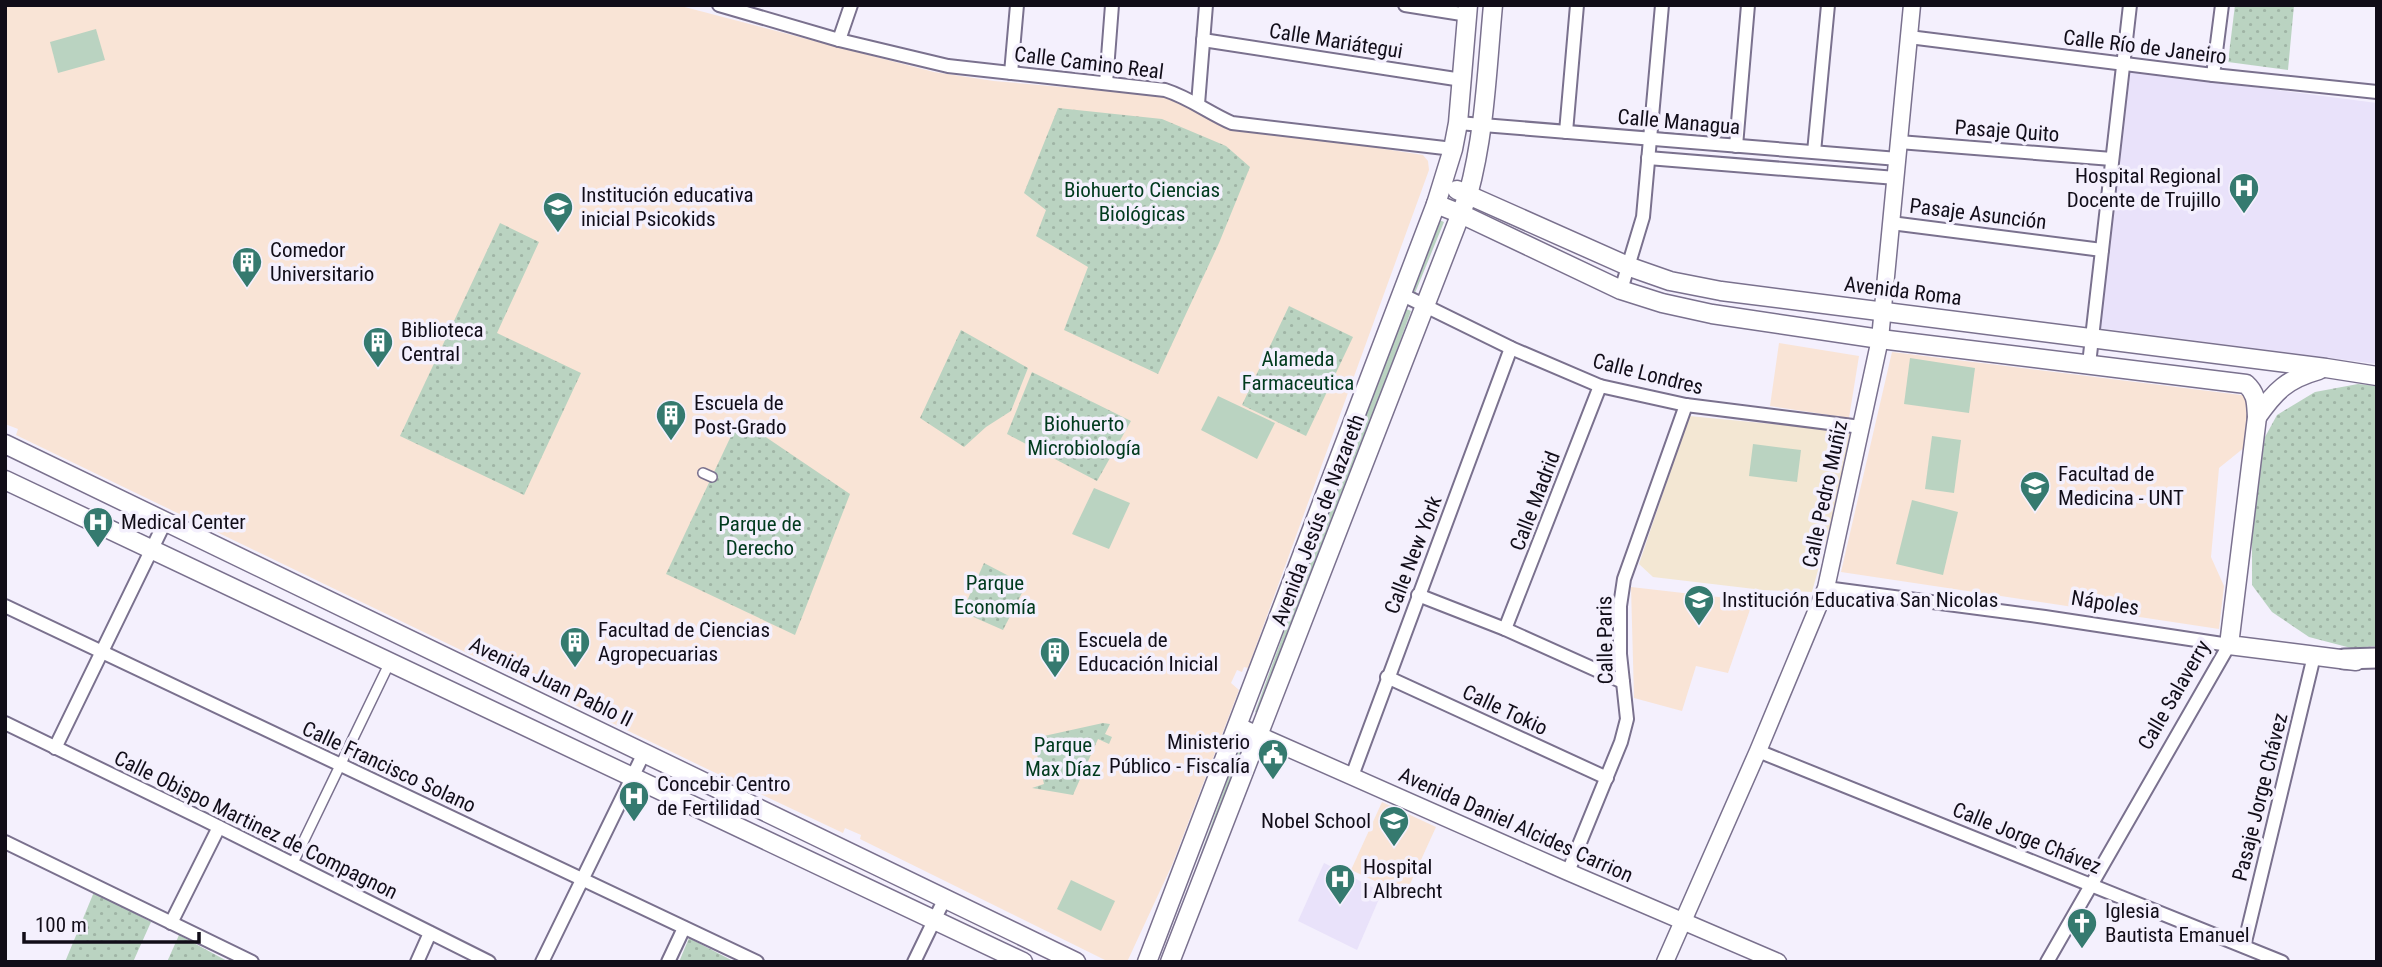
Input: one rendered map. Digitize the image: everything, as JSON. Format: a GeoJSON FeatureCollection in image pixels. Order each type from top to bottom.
{"type":"FeatureCollection","features":[{"type":"Feature","properties":{"kind":"main road","name":"Avenida Jesús de Nazareth"},"geometry":{"type":"LineString","coordinates":[[1170,962],[1468,195],[1479,155],[1483,125],[1493,5]]}},
{"type":"Feature","properties":{"kind":"main road","name":"Avenida Jesús de Nazareth"},"geometry":{"type":"LineString","coordinates":[[1147,962],[1436,204],[1458,123],[1468,10]]}},
{"type":"Feature","properties":{"kind":"main road","name":"Avenida Roma"},"geometry":{"type":"LineString","coordinates":[[1443,183],[1630,267],[1670,281],[1721,291],[2377,376]]}},
{"type":"Feature","properties":{"kind":"main road"},"geometry":{"type":"LineString","coordinates":[[1436,204],[1621,290],[1662,303],[1712,314],[1880,340],[2089,364]]}},
{"type":"Feature","properties":{"kind":"main road","name":"Calle Salaverry"},"geometry":{"type":"LineString","coordinates":[[2089,364],[2246,384],[2253,390],[2257,417],[2229,645]]}},
{"type":"Feature","properties":{"kind":"main road"},"geometry":{"type":"LineString","coordinates":[[2257,417],[2274,393],[2297,376],[2326,368]]}},
{"type":"Feature","properties":{"kind":"main road","name":"Avenida Juan Pablo II"},"geometry":{"type":"LineString","coordinates":[[5,444],[1076,962]]}},
{"type":"Feature","properties":{"kind":"main road"},"geometry":{"type":"LineString","coordinates":[[5,480],[1023,962]]}},
{"type":"Feature","properties":{"kind":"main road"},"geometry":{"type":"LineString","coordinates":[[390,662],[401,636]]}},
{"type":"Feature","properties":{"kind":"main road","name":"Nápoles"},"geometry":{"type":"LineString","coordinates":[[2229,645],[2377,664]]}},
{"type":"Feature","properties":{"kind":"main road"},"geometry":{"type":"LineString","coordinates":[[2344,659],[2377,658]]}},
{"type":"Feature","properties":{"kind":"street","name":"Calle Camino Real"},"geometry":{"type":"LineString","coordinates":[[719,5],[839,40],[948,66],[1165,90],[1232,123],[1453,149]]}},
{"type":"Feature","properties":{"kind":"street"},"geometry":{"type":"LineString","coordinates":[[839,40],[851,5]]}},
{"type":"Feature","properties":{"kind":"street"},"geometry":{"type":"LineString","coordinates":[[1011,73],[1017,5]]}},
{"type":"Feature","properties":{"kind":"street"},"geometry":{"type":"LineString","coordinates":[[1106,83],[1112,5]]}},
{"type":"Feature","properties":{"kind":"street"},"geometry":{"type":"LineString","coordinates":[[1198,104],[1206,5]]}},
{"type":"Feature","properties":{"kind":"street"},"geometry":{"type":"LineString","coordinates":[[1405,5],[1468,10]]}},
{"type":"Feature","properties":{"kind":"street"},"geometry":{"type":"LineString","coordinates":[[1566,132],[1577,5]]}},
{"type":"Feature","properties":{"kind":"street"},"geometry":{"type":"LineString","coordinates":[[1621,290],[1643,217],[1662,5]]}},
{"type":"Feature","properties":{"kind":"street"},"geometry":{"type":"LineString","coordinates":[[1736,146],[1748,5]]}},
{"type":"Feature","properties":{"kind":"street"},"geometry":{"type":"LineString","coordinates":[[1814,152],[1828,5]]}},
{"type":"Feature","properties":{"kind":"street","name":"Calle Pedro Muñiz"},"geometry":{"type":"LineString","coordinates":[[1665,962],[1826,588],[1880,340],[1912,5]]}},
{"type":"Feature","properties":{"kind":"street"},"geometry":{"type":"LineString","coordinates":[[2089,364],[2130,5]]}},
{"type":"Feature","properties":{"kind":"street"},"geometry":{"type":"LineString","coordinates":[[2213,75],[2222,5]]}},
{"type":"Feature","properties":{"kind":"street","name":"Calle Río de Janeiro"},"geometry":{"type":"LineString","coordinates":[[1909,37],[2213,75],[2377,92]]}},
{"type":"Feature","properties":{"kind":"street","name":"Calle Mariátegui"},"geometry":{"type":"LineString","coordinates":[[1203,40],[1462,80]]}},
{"type":"Feature","properties":{"kind":"street","name":"Calle Managua"},"geometry":{"type":"LineString","coordinates":[[1458,123],[1814,152],[1898,150]]}},
{"type":"Feature","properties":{"kind":"street","name":"Pasaje Quito"},"geometry":{"type":"LineString","coordinates":[[1898,150],[2112,159]]}},
{"type":"Feature","properties":{"kind":"street","name":"Calle Managua"},"geometry":{"type":"LineString","coordinates":[[1648,158],[1896,177]]}},
{"type":"Feature","properties":{"kind":"street","name":"Pasaje Asunción"},"geometry":{"type":"LineString","coordinates":[[1891,223],[2102,250]]}},
{"type":"Feature","properties":{"kind":"street","name":"Calle Londres"},"geometry":{"type":"LineString","coordinates":[[1401,294],[1511,348],[1600,386],[1686,405],[1861,427]]}},
{"type":"Feature","properties":{"kind":"street","name":"Calle New York"},"geometry":{"type":"LineString","coordinates":[[1352,776],[1511,348]]}},
{"type":"Feature","properties":{"kind":"street","name":"Calle Madrid"},"geometry":{"type":"LineString","coordinates":[[1505,629],[1600,386]]}},
{"type":"Feature","properties":{"kind":"street","name":"Calle Paris"},"geometry":{"type":"LineString","coordinates":[[1568,873],[1621,742],[1627,719],[1620,606],[1623,579],[1686,405]]}},
{"type":"Feature","properties":{"kind":"street"},"geometry":{"type":"LineString","coordinates":[[55,748],[165,522]]}},
{"type":"Feature","properties":{"kind":"street","name":"Nápoles"},"geometry":{"type":"LineString","coordinates":[[1826,588],[2229,645]]}},
{"type":"Feature","properties":{"kind":"street"},"geometry":{"type":"LineString","coordinates":[[1418,595],[1505,629],[1623,682]]}},
{"type":"Feature","properties":{"kind":"street","name":"Calle Francisco Solano"},"geometry":{"type":"LineString","coordinates":[[5,606],[757,962]]}},
{"type":"Feature","properties":{"kind":"street","name":"Calle Salaverry"},"geometry":{"type":"LineString","coordinates":[[2047,962],[2229,645]]}},
{"type":"Feature","properties":{"kind":"street","name":"Pasaje Jorge Chávez"},"geometry":{"type":"LineString","coordinates":[[2244,946],[2314,656]]}},
{"type":"Feature","properties":{"kind":"street"},"geometry":{"type":"LineString","coordinates":[[292,865],[390,662]]}},
{"type":"Feature","properties":{"kind":"street","name":"Calle Tokio"},"geometry":{"type":"LineString","coordinates":[[1387,677],[1607,778]]}},
{"type":"Feature","properties":{"kind":"street","name":"Calle Obispo Martinez de Compagnon"},"geometry":{"type":"LineString","coordinates":[[5,723],[489,962]]}},
{"type":"Feature","properties":{"kind":"street","name":"Avenida Daniel Alcides Carrion"},"geometry":{"type":"LineString","coordinates":[[1238,726],[1568,873],[1778,962]]}},
{"type":"Feature","properties":{"kind":"street","name":"Calle Jorge Chávez"},"geometry":{"type":"LineString","coordinates":[[1758,751],[2282,962]]}},
{"type":"Feature","properties":{"kind":"street"},"geometry":{"type":"LineString","coordinates":[[542,962],[644,753]]}},
{"type":"Feature","properties":{"kind":"street"},"geometry":{"type":"LineString","coordinates":[[171,923],[219,827]]}},
{"type":"Feature","properties":{"kind":"street"},"geometry":{"type":"LineString","coordinates":[[5,842],[252,962]]}},
{"type":"Feature","properties":{"kind":"street"},"geometry":{"type":"LineString","coordinates":[[914,962],[945,898]]}},
{"type":"Feature","properties":{"kind":"street"},"geometry":{"type":"LineString","coordinates":[[668,962],[684,928]]}},
{"type":"Feature","properties":{"kind":"street"},"geometry":{"type":"LineString","coordinates":[[416,962],[430,933]]}},
{"type":"Feature","properties":{"kind":"shaded area"},"geometry":{"type":"Polygon","coordinates":[[[5,5],[677,5],[934,72],[994,81],[1175,97],[1219,123],[1423,155],[1428,161],[1429,170],[1248,668],[1244,667],[1242,672],[1237,670],[1231,683],[1239,690],[1172,865],[1127,962],[1109,962],[860,839],[861,835],[845,828],[843,833],[703,767],[16,435],[18,429],[5,424],[5,5]]]}},
{"type":"Feature","properties":{"kind":"shaded area","name":"Hospital Regional Docente de Trujillo"},"geometry":{"type":"Polygon","coordinates":[[[2128,71],[2377,103],[2377,364],[2098,328],[2128,71]]]}},
{"type":"Feature","properties":{"kind":"shaded area"},"geometry":{"type":"Polygon","coordinates":[[[1779,343],[1859,356],[1849,418],[1770,406],[1779,343]]]}},
{"type":"Feature","properties":{"kind":"shaded area","name":"Facultad de Medicina - UNT"},"geometry":{"type":"Polygon","coordinates":[[[1892,352],[2249,396],[2245,447],[2219,468],[2211,557],[2224,586],[2219,629],[1841,572],[1892,352]]]}},
{"type":"Feature","properties":{"kind":"shaded area"},"geometry":{"type":"Polygon","coordinates":[[[1689,416],[1856,432],[1812,592],[1763,590],[1653,577],[1639,564],[1689,416]]]}},
{"type":"Feature","properties":{"kind":"shaded area"},"geometry":{"type":"Polygon","coordinates":[[[1631,587],[1753,601],[1728,673],[1696,666],[1682,711],[1634,698],[1631,587]]]}},
{"type":"Feature","properties":{"kind":"shaded area","name":"Nobel School"},"geometry":{"type":"Polygon","coordinates":[[[1382,802],[1436,827],[1405,895],[1351,870],[1382,802]]]}},
{"type":"Feature","properties":{"kind":"shaded area","name":"Hospital I Albrecht"},"geometry":{"type":"Polygon","coordinates":[[[1324,863],[1382,892],[1357,950],[1298,921],[1324,863]]]}},
{"type":"Feature","properties":{"kind":"green space"},"geometry":{"type":"Polygon","coordinates":[[[2235,5],[2294,5],[2288,70],[2228,62],[2235,5]]]}},
{"type":"Feature","properties":{"kind":"green space"},"geometry":{"type":"Polygon","coordinates":[[[96,29],[105,60],[58,73],[50,42],[96,29]]]}},
{"type":"Feature","properties":{"kind":"green space","name":"Biohuerto Ciencias Biológicas"},"geometry":{"type":"Polygon","coordinates":[[[1058,108],[1162,119],[1226,146],[1250,167],[1219,243],[1158,374],[1064,330],[1088,267],[1036,236],[1046,210],[1024,193],[1058,108]]]}},
{"type":"Feature","properties":{"kind":"green space"},"geometry":{"type":"Polygon","coordinates":[[[1437,219],[1444,222],[1415,293],[1408,289],[1437,219]]]}},
{"type":"Feature","properties":{"kind":"green space"},"geometry":{"type":"Polygon","coordinates":[[[500,223],[539,242],[497,333],[581,373],[524,495],[400,436],[500,223]]]}},
{"type":"Feature","properties":{"kind":"green space","name":"Alameda Farmaceutica"},"geometry":{"type":"Polygon","coordinates":[[[1289,306],[1353,337],[1306,436],[1242,405],[1289,306]]]}},
{"type":"Feature","properties":{"kind":"green space"},"geometry":{"type":"Polygon","coordinates":[[[1402,307],[1411,311],[1264,716],[1255,712],[1402,307]]]}},
{"type":"Feature","properties":{"kind":"green space"},"geometry":{"type":"Polygon","coordinates":[[[961,330],[1028,368],[1011,411],[986,427],[964,447],[920,418],[961,330]]]}},
{"type":"Feature","properties":{"kind":"green space"},"geometry":{"type":"Polygon","coordinates":[[[1910,358],[1975,368],[1969,413],[1904,404],[1910,358]]]}},
{"type":"Feature","properties":{"kind":"green space","name":"Biohuerto Microbiología"},"geometry":{"type":"Polygon","coordinates":[[[1032,372],[1131,421],[1097,481],[1007,434],[1032,372]]]}},
{"type":"Feature","properties":{"kind":"green space"},"geometry":{"type":"Polygon","coordinates":[[[2358,384],[2377,386],[2377,646],[2351,648],[2309,637],[2272,612],[2252,585],[2252,530],[2265,437],[2277,415],[2315,392],[2358,384]]]}},
{"type":"Feature","properties":{"kind":"green space"},"geometry":{"type":"Polygon","coordinates":[[[1218,396],[1275,423],[1257,459],[1201,430],[1218,396]]]}},
{"type":"Feature","properties":{"kind":"green space","name":"Parque de Derecho"},"geometry":{"type":"Polygon","coordinates":[[[739,419],[850,494],[795,635],[666,574],[739,419]]]}},
{"type":"Feature","properties":{"kind":"green space"},"geometry":{"type":"Polygon","coordinates":[[[1932,436],[1961,440],[1954,493],[1925,489],[1932,436]]]}},
{"type":"Feature","properties":{"kind":"green space"},"geometry":{"type":"Polygon","coordinates":[[[1753,444],[1801,450],[1797,482],[1749,476],[1753,444]]]}},
{"type":"Feature","properties":{"kind":"green space"},"geometry":{"type":"Polygon","coordinates":[[[1094,488],[1130,503],[1109,549],[1072,534],[1094,488]]]}},
{"type":"Feature","properties":{"kind":"green space"},"geometry":{"type":"Polygon","coordinates":[[[1912,500],[1958,512],[1943,575],[1896,564],[1912,500]]]}},
{"type":"Feature","properties":{"kind":"green space","name":"Parque Economía"},"geometry":{"type":"Polygon","coordinates":[[[984,563],[1026,585],[1003,630],[962,612],[984,563]]]}},
{"type":"Feature","properties":{"kind":"green space","name":"Parque Max Díaz"},"geometry":{"type":"Polygon","coordinates":[[[1103,723],[1110,724],[1105,734],[1112,737],[1109,744],[1098,739],[1073,795],[1032,788],[1044,784],[1035,746],[1044,736],[1103,723]]]}},
{"type":"Feature","properties":{"kind":"green space"},"geometry":{"type":"Polygon","coordinates":[[[1240,745],[1249,750],[1206,863],[1199,859],[1240,745]]]}},
{"type":"Feature","properties":{"kind":"green space"},"geometry":{"type":"Polygon","coordinates":[[[1071,880],[1115,901],[1101,931],[1057,909],[1071,880]]]}},
{"type":"Feature","properties":{"kind":"green space"},"geometry":{"type":"Polygon","coordinates":[[[94,892],[151,922],[133,962],[65,962],[94,892]]]}},
{"type":"Feature","properties":{"kind":"green space"},"geometry":{"type":"Polygon","coordinates":[[[179,935],[229,962],[167,962],[179,935]]]}},
{"type":"Feature","properties":{"kind":"green space"},"geometry":{"type":"Polygon","coordinates":[[[689,938],[735,962],[679,962],[689,938]]]}},
{"type":"Feature","properties":{"kind":"place","name":"Hospital Regional Docente de Trujillo"},"geometry":{"type":"Point","coordinates":[2244,215]}},
{"type":"Feature","properties":{"kind":"place","name":"Institución educativa inicial Psicokids"},"geometry":{"type":"Point","coordinates":[558,234]}},
{"type":"Feature","properties":{"kind":"place","name":"Comedor Universitario"},"geometry":{"type":"Point","coordinates":[247,289]}},
{"type":"Feature","properties":{"kind":"place","name":"Biblioteca Central"},"geometry":{"type":"Point","coordinates":[378,369]}},
{"type":"Feature","properties":{"kind":"place","name":"Escuela de Post-Grado"},"geometry":{"type":"Point","coordinates":[671,442]}},
{"type":"Feature","properties":{"kind":"place","name":"Facultad de Medicina - UNT"},"geometry":{"type":"Point","coordinates":[2035,513]}},
{"type":"Feature","properties":{"kind":"place","name":"Medical Center"},"geometry":{"type":"Point","coordinates":[98,549]}},
{"type":"Feature","properties":{"kind":"place","name":"Institución Educativa San Nicolas"},"geometry":{"type":"Point","coordinates":[1699,627]}},
{"type":"Feature","properties":{"kind":"place","name":"Facultad de Ciencias Agropecuarias"},"geometry":{"type":"Point","coordinates":[575,669]}},
{"type":"Feature","properties":{"kind":"place","name":"Escuela de Educación Inicial"},"geometry":{"type":"Point","coordinates":[1055,679]}},
{"type":"Feature","properties":{"kind":"place","name":"Ministerio Público - Fiscalía"},"geometry":{"type":"Point","coordinates":[1273,781]}},
{"type":"Feature","properties":{"kind":"place","name":"Concebir Centro de Fertilidad"},"geometry":{"type":"Point","coordinates":[634,823]}},
{"type":"Feature","properties":{"kind":"place","name":"Nobel School"},"geometry":{"type":"Point","coordinates":[1394,848]}},
{"type":"Feature","properties":{"kind":"place","name":"Hospital I Albrecht"},"geometry":{"type":"Point","coordinates":[1340,906]}},
{"type":"Feature","properties":{"kind":"place","name":"Iglesia Bautista Emanuel"},"geometry":{"type":"Point","coordinates":[2082,950]}}]}
